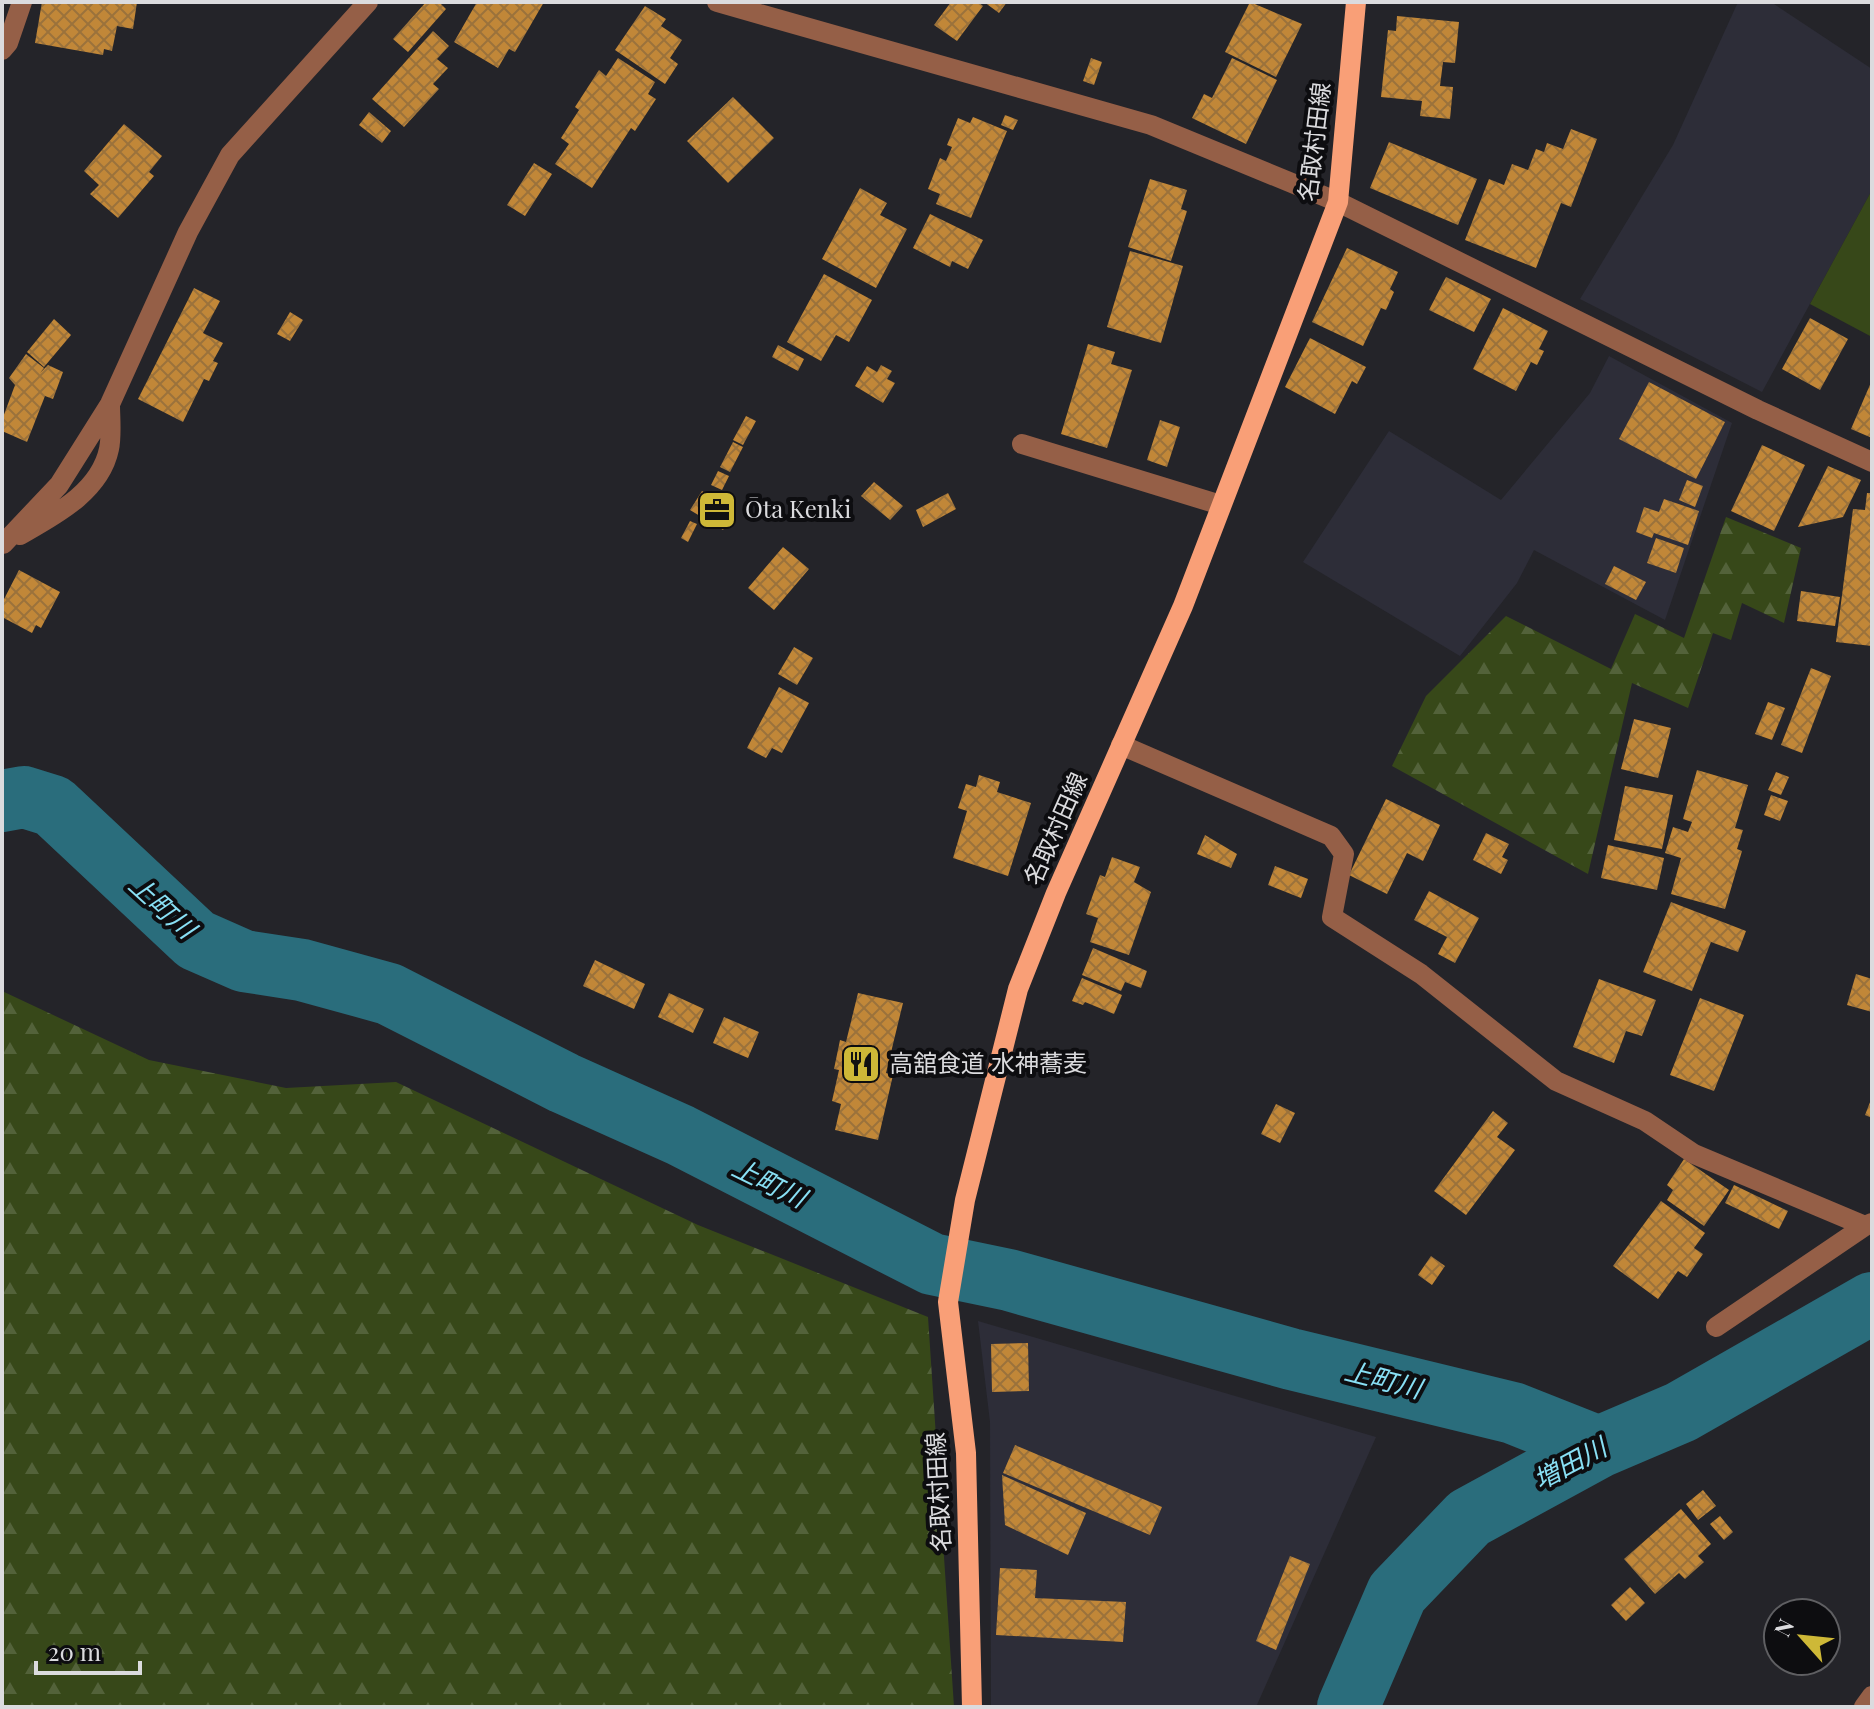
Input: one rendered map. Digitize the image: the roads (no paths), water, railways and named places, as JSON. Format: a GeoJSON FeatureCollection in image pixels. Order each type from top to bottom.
{"type":"FeatureCollection","features":[{"type":"Feature","properties":{"kind":"main road","name":"名取村田線"},"geometry":{"type":"LineString","coordinates":[[972,1707],[966,1453],[948,1302],[960,1234],[1018,989],[1183,606],[1338,202],[1356,2]]}},
{"type":"Feature","properties":{"kind":"street"},"geometry":{"type":"LineString","coordinates":[[2,50],[22,2]]}},
{"type":"Feature","properties":{"kind":"street"},"geometry":{"type":"LineString","coordinates":[[2,545],[60,513],[89,487],[109,448],[110,404],[188,232],[230,155],[368,2]]}},
{"type":"Feature","properties":{"kind":"street"},"geometry":{"type":"LineString","coordinates":[[717,2],[1151,125],[1338,202],[1758,410],[1872,462]]}},
{"type":"Feature","properties":{"kind":"street"},"geometry":{"type":"LineString","coordinates":[[1022,444],[1221,505]]}},
{"type":"Feature","properties":{"kind":"street"},"geometry":{"type":"LineString","coordinates":[[1121,745],[1331,836],[1344,854],[1332,917],[1421,974],[1556,1081],[1645,1121],[1718,1165],[1869,1225]]}},
{"type":"Feature","properties":{"kind":"street"},"geometry":{"type":"LineString","coordinates":[[1716,1327],[1869,1225]]}},
{"type":"Feature","properties":{"kind":"street"},"geometry":{"type":"LineString","coordinates":[[1864,1707],[1872,1696]]}},
{"type":"Feature","properties":{"kind":"waterway","name":"上町川"},"geometry":{"type":"LineString","coordinates":[[2,801],[24,797],[53,806],[196,940],[244,961],[302,970],[389,994],[564,1083],[680,1135],[932,1264],[1009,1280],[1291,1359],[1513,1413],[1599,1447]]}},
{"type":"Feature","properties":{"kind":"waterway","name":"増田川"},"geometry":{"type":"LineString","coordinates":[[1348,1707],[1397,1593],[1469,1518],[1599,1447],[1681,1412],[1872,1303]]}},
{"type":"Feature","properties":{"kind":"place","name":"Ōta Kenki"},"geometry":{"type":"Point","coordinates":[717,510]}},
{"type":"Feature","properties":{"kind":"place","name":"高舘食道 水神蕎麦"},"geometry":{"type":"Point","coordinates":[861,1064]}}]}
